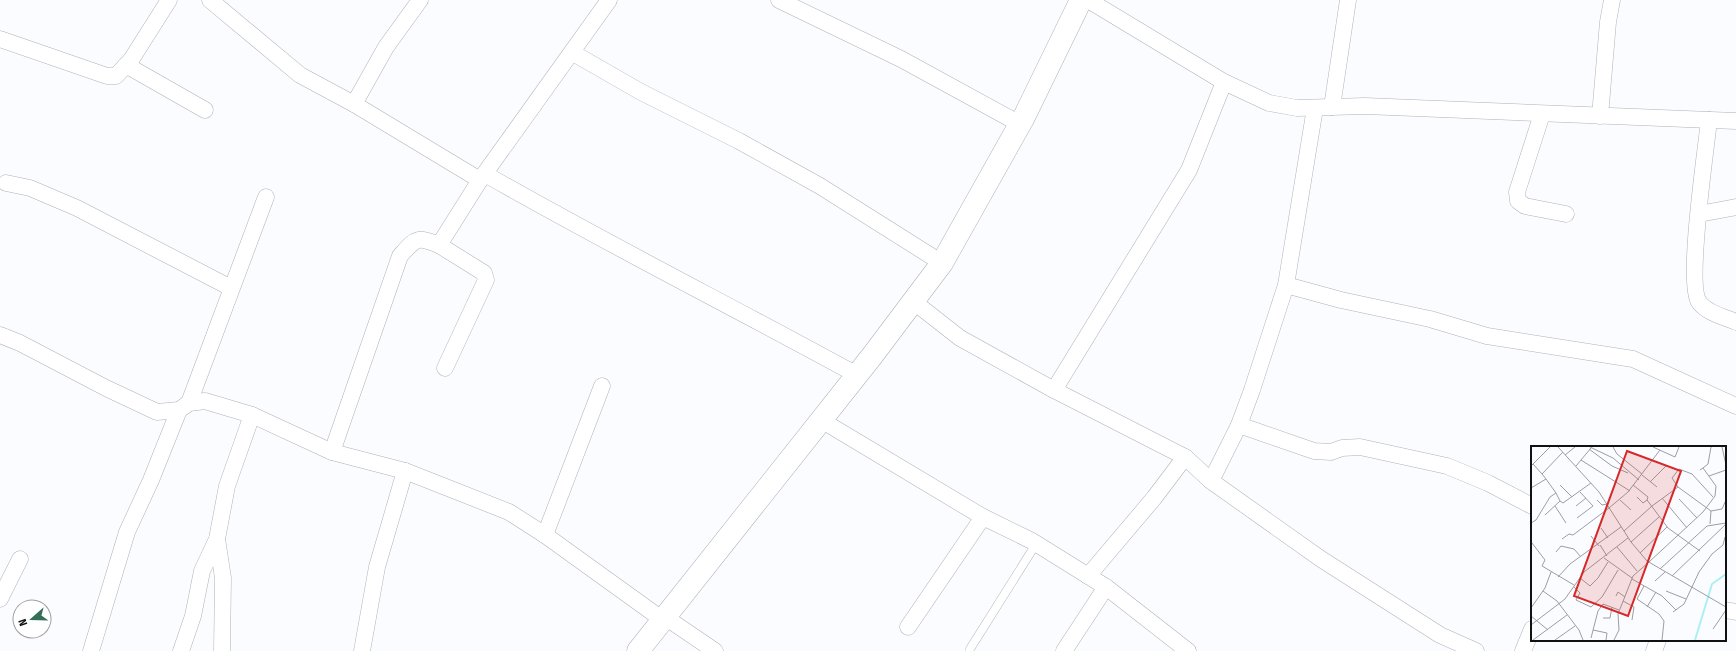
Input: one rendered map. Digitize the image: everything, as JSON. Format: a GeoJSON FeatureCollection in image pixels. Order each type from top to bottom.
{"type":"FeatureCollection","features":[{"type":"Feature","properties":{"kind":"street"},"geometry":{"type":"LineString","coordinates":[[0,39],[107,76],[116,76],[131,60],[169,0]]}},
{"type":"Feature","properties":{"kind":"street"},"geometry":{"type":"LineString","coordinates":[[210,0],[300,75],[483,177],[760,322],[857,375]]}},
{"type":"Feature","properties":{"kind":"street"},"geometry":{"type":"LineString","coordinates":[[354,104],[386,47],[420,0]]}},
{"type":"Feature","properties":{"kind":"street"},"geometry":{"type":"LineString","coordinates":[[439,245],[483,177],[573,53],[609,0]]}},
{"type":"Feature","properties":{"kind":"street"},"geometry":{"type":"LineString","coordinates":[[779,0],[901,59],[1020,124]]}},
{"type":"Feature","properties":{"kind":"street"},"geometry":{"type":"LineString","coordinates":[[638,651],[857,375],[914,302],[942,263],[1020,124],[1081,0]]}},
{"type":"Feature","properties":{"kind":"street"},"geometry":{"type":"LineString","coordinates":[[1088,0],[1224,82],[1269,103],[1297,108],[1365,106],[1736,121]]}},
{"type":"Feature","properties":{"kind":"street"},"geometry":{"type":"LineString","coordinates":[[1332,107],[1348,0]]}},
{"type":"Feature","properties":{"kind":"street"},"geometry":{"type":"LineString","coordinates":[[1600,116],[1608,22],[1612,0]]}},
{"type":"Feature","properties":{"kind":"street"},"geometry":{"type":"LineString","coordinates":[[573,53],[641,92],[738,141],[820,186],[942,263]]}},
{"type":"Feature","properties":{"kind":"street"},"geometry":{"type":"LineString","coordinates":[[126,66],[205,110]]}},
{"type":"Feature","properties":{"kind":"street"},"geometry":{"type":"LineString","coordinates":[[1054,390],[1189,170],[1224,82]]}},
{"type":"Feature","properties":{"kind":"street"},"geometry":{"type":"LineString","coordinates":[[1211,481],[1239,425],[1286,285],[1315,108]]}},
{"type":"Feature","properties":{"kind":"street"},"geometry":{"type":"LineString","coordinates":[[1542,114],[1517,192],[1518,201],[1525,206],[1566,214]]}},
{"type":"Feature","properties":{"kind":"street"},"geometry":{"type":"LineString","coordinates":[[1709,120],[1695,248],[1694,290],[1698,302],[1707,310],[1736,322]]}},
{"type":"Feature","properties":{"kind":"street"},"geometry":{"type":"LineString","coordinates":[[6,183],[30,188],[78,208],[231,288]]}},
{"type":"Feature","properties":{"kind":"street"},"geometry":{"type":"LineString","coordinates":[[91,651],[127,532],[184,407],[266,197]]}},
{"type":"Feature","properties":{"kind":"street"},"geometry":{"type":"LineString","coordinates":[[1699,214],[1736,207]]}},
{"type":"Feature","properties":{"kind":"street"},"geometry":{"type":"LineString","coordinates":[[332,452],[400,256],[413,241],[423,239],[439,245],[484,273],[486,280],[445,368]]}},
{"type":"Feature","properties":{"kind":"street"},"geometry":{"type":"LineString","coordinates":[[1286,285],[1341,300],[1430,319],[1487,336],[1633,359],[1736,406]]}},
{"type":"Feature","properties":{"kind":"street"},"geometry":{"type":"LineString","coordinates":[[914,302],[960,338],[1054,390],[1185,457],[1211,481],[1321,559],[1440,635],[1476,651]]}},
{"type":"Feature","properties":{"kind":"street"},"geometry":{"type":"LineString","coordinates":[[0,335],[20,343],[106,388],[157,412],[184,407],[204,401],[252,415],[332,452],[405,471],[509,512],[715,651]]}},
{"type":"Feature","properties":{"kind":"street"},"geometry":{"type":"LineString","coordinates":[[545,535],[602,386]]}},
{"type":"Feature","properties":{"kind":"street"},"geometry":{"type":"LineString","coordinates":[[181,651],[193,616],[202,571],[217,539],[226,486],[252,415]]}},
{"type":"Feature","properties":{"kind":"street"},"geometry":{"type":"LineString","coordinates":[[821,420],[983,517],[1036,544],[1106,587],[1188,651]]}},
{"type":"Feature","properties":{"kind":"street"},"geometry":{"type":"LineString","coordinates":[[1239,425],[1314,451],[1331,452],[1342,448],[1360,447],[1447,466],[1488,483],[1531,505]]}},
{"type":"Feature","properties":{"kind":"street"},"geometry":{"type":"LineString","coordinates":[[1088,576],[1154,498],[1185,457]]}},
{"type":"Feature","properties":{"kind":"street"},"geometry":{"type":"LineString","coordinates":[[362,651],[377,567],[405,471]]}},
{"type":"Feature","properties":{"kind":"street"},"geometry":{"type":"LineString","coordinates":[[908,627],[983,517]]}},
{"type":"Feature","properties":{"kind":"street"},"geometry":{"type":"LineString","coordinates":[[217,539],[224,578],[222,651]]}},
{"type":"Feature","properties":{"kind":"street"},"geometry":{"type":"LineString","coordinates":[[0,600],[20,559]]}},
{"type":"Feature","properties":{"kind":"street"},"geometry":{"type":"LineString","coordinates":[[1064,651],[1106,587]]}},
{"type":"Feature","properties":{"kind":"street"},"geometry":{"type":"LineString","coordinates":[[1726,610],[1736,612]]}},
{"type":"Feature","properties":{"kind":"street"},"geometry":{"type":"LineString","coordinates":[[1523,651],[1531,631]]}},
{"type":"Feature","properties":{"kind":"street"},"geometry":{"type":"LineString","coordinates":[[1654,651],[1658,641]]}},
{"type":"Feature","properties":{"kind":"lane"},"geometry":{"type":"LineString","coordinates":[[970,648],[1036,544]]}}]}
